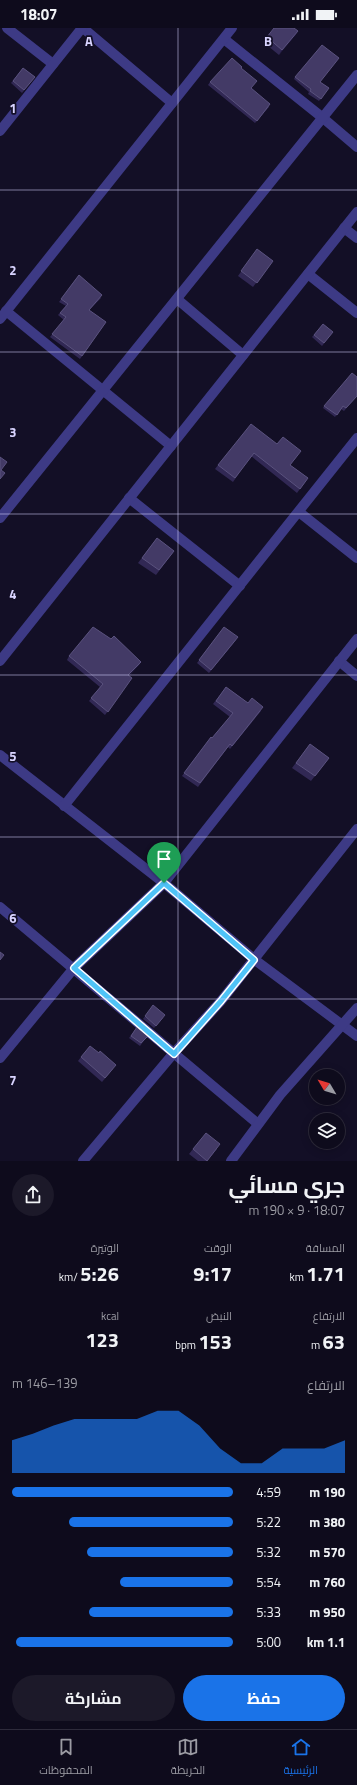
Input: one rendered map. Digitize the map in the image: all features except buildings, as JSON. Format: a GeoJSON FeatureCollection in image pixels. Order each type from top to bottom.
{"type":"FeatureCollection","features":[{"type":"Feature","properties":{"kind":"street"},"geometry":{"type":"LineString","coordinates":[[6,28],[53,64]]}},
{"type":"Feature","properties":{"kind":"street"},"geometry":{"type":"LineString","coordinates":[[0,131],[82,28],[172,103]]}},
{"type":"Feature","properties":{"kind":"street"},"geometry":{"type":"LineString","coordinates":[[171,446],[3,315],[232,28]]}},
{"type":"Feature","properties":{"kind":"street"},"geometry":{"type":"LineString","coordinates":[[224,39],[357,147]]}},
{"type":"Feature","properties":{"kind":"street"},"geometry":{"type":"LineString","coordinates":[[0,518],[357,75]]}},
{"type":"Feature","properties":{"kind":"street"},"geometry":{"type":"LineString","coordinates":[[0,662],[357,212]]}},
{"type":"Feature","properties":{"kind":"street"},"geometry":{"type":"LineString","coordinates":[[344,228],[357,238]]}},
{"type":"Feature","properties":{"kind":"street"},"geometry":{"type":"LineString","coordinates":[[308,274],[357,313]]}},
{"type":"Feature","properties":{"kind":"street"},"geometry":{"type":"LineString","coordinates":[[177,298],[243,355]]}},
{"type":"Feature","properties":{"kind":"street"},"geometry":{"type":"LineString","coordinates":[[64,806],[357,438]]}},
{"type":"Feature","properties":{"kind":"street"},"geometry":{"type":"LineString","coordinates":[[129,498],[240,586]]}},
{"type":"Feature","properties":{"kind":"street"},"geometry":{"type":"LineString","coordinates":[[299,512],[357,558]]}},
{"type":"Feature","properties":{"kind":"street"},"geometry":{"type":"LineString","coordinates":[[0,1058],[74,968],[164,883],[357,638]]}},
{"type":"Feature","properties":{"kind":"street"},"geometry":{"type":"LineString","coordinates":[[339,661],[357,676]]}},
{"type":"Feature","properties":{"kind":"street"},"geometry":{"type":"LineString","coordinates":[[0,755],[164,883],[254,960],[357,1036]]}},
{"type":"Feature","properties":{"kind":"street"},"geometry":{"type":"LineString","coordinates":[[83,1161],[221,1001],[357,829]]}},
{"type":"Feature","properties":{"kind":"street"},"geometry":{"type":"LineString","coordinates":[[0,907],[258,1124]]}},
{"type":"Feature","properties":{"kind":"street"},"geometry":{"type":"LineString","coordinates":[[231,1161],[280,1095],[357,1008]]}},
{"type":"Feature","properties":{"kind":"route"},"geometry":{"type":"LineString","coordinates":[[164,883],[254,960],[221,1001],[174,1054],[74,968],[164,883]]}}]}
